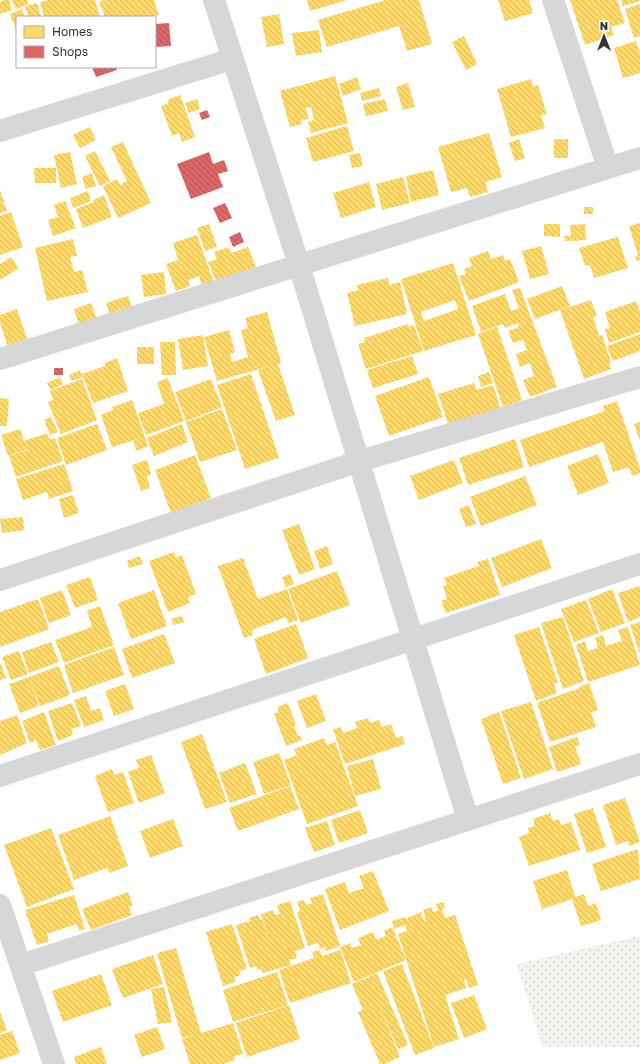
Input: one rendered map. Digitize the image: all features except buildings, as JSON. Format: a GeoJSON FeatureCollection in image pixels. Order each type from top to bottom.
{"type":"FeatureCollection","features":[{"type":"Feature","properties":{"kind":"street"},"geometry":{"type":"LineString","coordinates":[[214,0],[360,462],[468,820]]}},
{"type":"Feature","properties":{"kind":"street"},"geometry":{"type":"LineString","coordinates":[[553,0],[608,168]]}},
{"type":"Feature","properties":{"kind":"street"},"geometry":{"type":"LineString","coordinates":[[0,131],[232,59]]}},
{"type":"Feature","properties":{"kind":"street"},"geometry":{"type":"LineString","coordinates":[[0,359],[640,158]]}},
{"type":"Feature","properties":{"kind":"street"},"geometry":{"type":"LineString","coordinates":[[0,580],[360,462],[640,377]]}},
{"type":"Feature","properties":{"kind":"street"},"geometry":{"type":"LineString","coordinates":[[0,776],[640,564]]}},
{"type":"Feature","properties":{"kind":"street"},"geometry":{"type":"LineString","coordinates":[[21,965],[640,764]]}},
{"type":"Feature","properties":{"kind":"street"},"geometry":{"type":"LineString","coordinates":[[0,905],[54,1064]]}},
{"type":"Feature","properties":{"kind":"shaded area"},"geometry":{"type":"Polygon","coordinates":[[[640,936],[640,1047],[542,1046],[517,964],[640,936]]]}}]}
